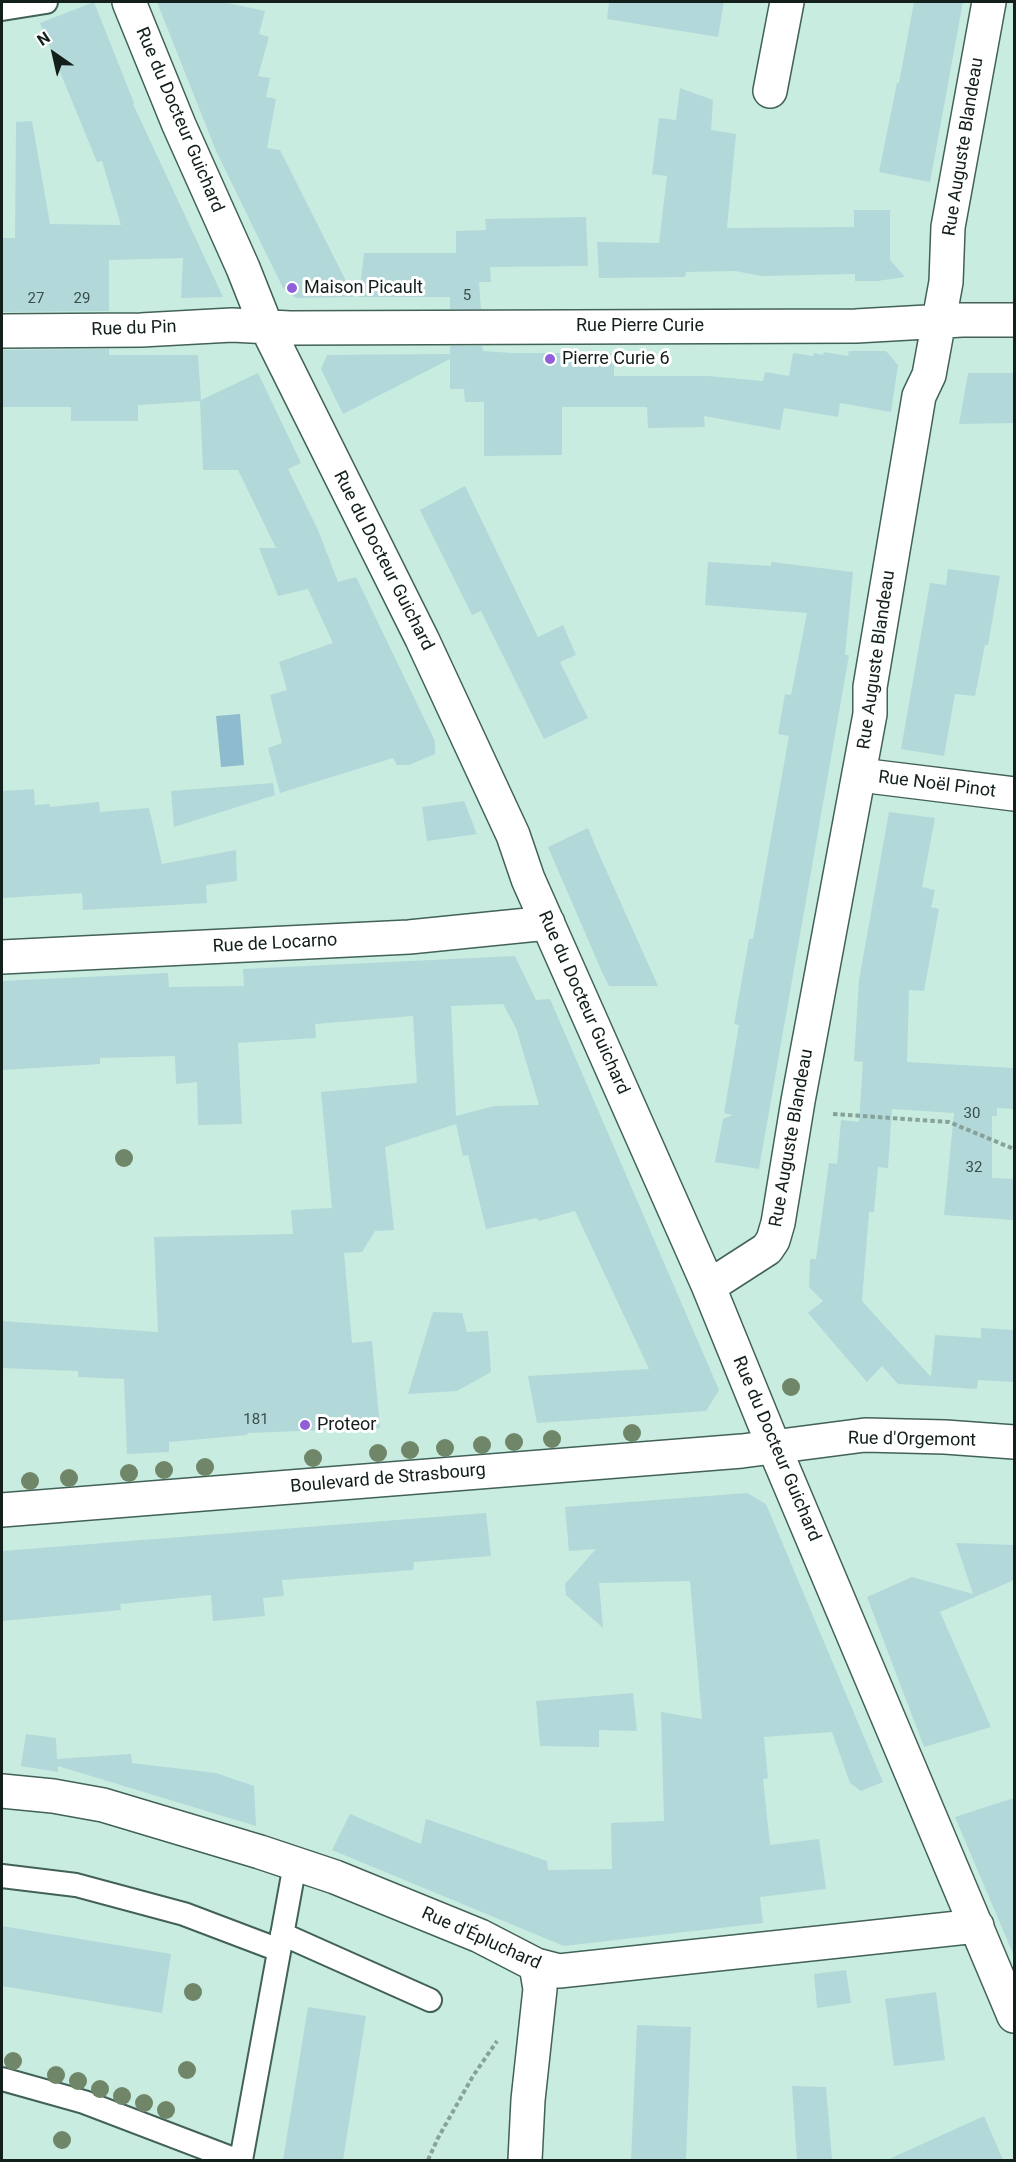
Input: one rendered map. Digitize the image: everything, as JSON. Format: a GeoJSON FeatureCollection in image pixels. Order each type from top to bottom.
{"type":"FeatureCollection","features":[{"type":"Feature","properties":{"kind":"street","name":"Rue du Docteur Guichard"},"geometry":{"type":"LineString","coordinates":[[129,2],[179,125],[243,268],[266,326],[427,648],[513,835],[528,879],[708,1285],[1014,2016]]}},
{"type":"Feature","properties":{"kind":"street"},"geometry":{"type":"LineString","coordinates":[[770,91],[787,2]]}},
{"type":"Feature","properties":{"kind":"street","name":"Rue Auguste Blandeau"},"geometry":{"type":"LineString","coordinates":[[708,1285],[767,1249],[776,1232],[798,1101],[860,776],[870,714],[870,687],[917,408],[929,375],[939,322],[948,265],[948,227],[988,2]]}},
{"type":"Feature","properties":{"kind":"street","name":"Rue Pierre Curie"},"geometry":{"type":"LineString","coordinates":[[266,326],[290,328],[856,326],[1014,320]]}},
{"type":"Feature","properties":{"kind":"street","name":"Rue du Pin"},"geometry":{"type":"LineString","coordinates":[[2,331],[266,326]]}},
{"type":"Feature","properties":{"kind":"street","name":"Rue Noël Pinot"},"geometry":{"type":"LineString","coordinates":[[860,776],[1014,794]]}},
{"type":"Feature","properties":{"kind":"street","name":"Rue de Locarno"},"geometry":{"type":"LineString","coordinates":[[2,957],[409,937],[548,924]]}},
{"type":"Feature","properties":{"kind":"street","name":"Rue d'Orgemont"},"geometry":{"type":"LineString","coordinates":[[774,1447],[865,1435],[1014,1442]]}},
{"type":"Feature","properties":{"kind":"street","name":"Boulevard de Strasbourg"},"geometry":{"type":"LineString","coordinates":[[2,1510],[774,1447]]}},
{"type":"Feature","properties":{"kind":"street","name":"Rue d'Épluchard"},"geometry":{"type":"LineString","coordinates":[[2,1791],[53,1796],[103,1805],[295,1864],[335,1877],[480,1936],[536,1965],[559,1971],[977,1926]]}},
{"type":"Feature","properties":{"kind":"street"},"geometry":{"type":"LineString","coordinates":[[525,2160],[528,2100],[540,1989],[536,1965]]}},
{"type":"Feature","properties":{"kind":"lane"},"geometry":{"type":"LineString","coordinates":[[2,9],[46,2]]}},
{"type":"Feature","properties":{"kind":"lane"},"geometry":{"type":"LineString","coordinates":[[241,2160],[295,1864]]}},
{"type":"Feature","properties":{"kind":"lane"},"geometry":{"type":"LineString","coordinates":[[2,1876],[76,1885],[184,1914],[280,1942],[430,2000]]}},
{"type":"Feature","properties":{"kind":"lane"},"geometry":{"type":"LineString","coordinates":[[2,2079],[84,2102],[236,2160]]}},
{"type":"Feature","properties":{"kind":"path"},"geometry":{"type":"LineString","coordinates":[[826,1114],[949,1122],[1014,1149]]}},
{"type":"Feature","properties":{"kind":"path"},"geometry":{"type":"LineString","coordinates":[[428,2160],[473,2076],[498,2039]]}},
{"type":"Feature","properties":{"kind":"water"},"geometry":{"type":"Polygon","coordinates":[[[240,714],[244,765],[221,767],[216,716],[240,714]]]}},
{"type":"Feature","properties":{"kind":"building"},"geometry":{"type":"Polygon","coordinates":[[[94,2],[133,104],[223,297],[181,298],[183,258],[109,260],[109,311],[2,312],[2,238],[15,238],[16,122],[32,121],[50,224],[121,225],[102,161],[97,162],[40,23],[94,2]]]}},
{"type":"Feature","properties":{"kind":"building"},"geometry":{"type":"Polygon","coordinates":[[[157,2],[223,2],[265,11],[259,34],[269,37],[258,76],[270,78],[266,97],[276,99],[267,148],[280,150],[354,297],[296,298],[283,288],[216,151],[157,2]]]}},
{"type":"Feature","properties":{"kind":"building"},"geometry":{"type":"Polygon","coordinates":[[[609,2],[724,2],[718,37],[607,19],[609,2]]]}},
{"type":"Feature","properties":{"kind":"building"},"geometry":{"type":"Polygon","coordinates":[[[914,2],[963,2],[930,182],[879,172],[914,2]]]}},
{"type":"Feature","properties":{"kind":"building"},"geometry":{"type":"Polygon","coordinates":[[[680,88],[713,100],[711,130],[736,134],[727,228],[854,227],[854,210],[890,210],[890,260],[905,277],[855,281],[855,274],[761,276],[735,271],[686,272],[685,277],[599,278],[597,242],[659,243],[667,176],[652,174],[659,118],[676,120],[680,88]]]}},
{"type":"Feature","properties":{"kind":"building"},"geometry":{"type":"Polygon","coordinates":[[[586,217],[588,266],[490,267],[491,282],[479,282],[481,309],[450,309],[450,297],[359,297],[364,253],[456,253],[456,231],[486,230],[485,219],[586,217]]]}},
{"type":"Feature","properties":{"kind":"building"},"geometry":{"type":"Polygon","coordinates":[[[450,346],[482,346],[483,351],[512,353],[614,353],[614,376],[708,376],[763,381],[765,372],[789,376],[793,353],[813,356],[814,353],[823,355],[824,352],[848,356],[849,351],[886,351],[898,365],[891,412],[840,403],[838,417],[784,408],[780,430],[704,416],[705,427],[648,428],[647,407],[562,407],[562,455],[484,456],[484,402],[465,402],[464,389],[450,389],[450,359],[343,414],[321,369],[327,355],[450,354],[450,346]]]}},
{"type":"Feature","properties":{"kind":"building"},"geometry":{"type":"Polygon","coordinates":[[[109,349],[109,355],[198,355],[201,400],[258,373],[301,463],[288,469],[318,530],[338,582],[356,577],[435,741],[435,754],[409,765],[397,765],[393,758],[280,793],[268,748],[282,743],[270,695],[287,690],[279,662],[333,643],[308,589],[278,596],[259,548],[276,548],[238,470],[203,470],[200,401],[138,405],[138,421],[71,421],[71,407],[2,407],[2,350],[109,349]]]}},
{"type":"Feature","properties":{"kind":"building"},"geometry":{"type":"Polygon","coordinates":[[[968,373],[1014,373],[1014,423],[959,424],[968,373]]]}},
{"type":"Feature","properties":{"kind":"building"},"geometry":{"type":"Polygon","coordinates":[[[465,486],[538,637],[563,625],[576,655],[560,662],[588,718],[544,739],[481,611],[472,615],[420,510],[465,486]]]}},
{"type":"Feature","properties":{"kind":"building"},"geometry":{"type":"Polygon","coordinates":[[[708,562],[771,566],[771,562],[853,572],[845,655],[849,655],[759,1169],[715,1162],[723,1119],[733,1115],[724,1113],[739,1025],[734,1024],[749,939],[753,939],[789,736],[778,734],[785,694],[791,695],[807,613],[705,605],[708,562]]]}},
{"type":"Feature","properties":{"kind":"building"},"geometry":{"type":"Polygon","coordinates":[[[948,569],[1000,576],[988,645],[985,645],[975,696],[955,694],[944,756],[901,749],[930,583],[946,585],[948,569]]]}},
{"type":"Feature","properties":{"kind":"building"},"geometry":{"type":"Polygon","coordinates":[[[273,783],[275,795],[174,827],[171,791],[273,783]]]}},
{"type":"Feature","properties":{"kind":"building"},"geometry":{"type":"Polygon","coordinates":[[[34,789],[35,805],[50,804],[50,807],[99,802],[100,812],[149,808],[162,864],[236,850],[237,881],[206,885],[207,903],[83,910],[82,893],[2,898],[2,791],[34,789]]]}},
{"type":"Feature","properties":{"kind":"building"},"geometry":{"type":"Polygon","coordinates":[[[464,801],[477,834],[427,841],[422,807],[464,801]]]}},
{"type":"Feature","properties":{"kind":"building"},"geometry":{"type":"Polygon","coordinates":[[[889,812],[935,818],[922,887],[935,890],[931,907],[939,909],[924,991],[909,990],[907,1062],[1014,1068],[1014,1109],[997,1108],[997,1116],[992,1116],[992,1178],[1014,1179],[1014,1220],[944,1215],[954,1113],[892,1109],[888,1168],[878,1167],[874,1212],[869,1212],[862,1301],[931,1377],[935,1335],[981,1338],[981,1328],[1014,1330],[1014,1382],[978,1380],[977,1389],[898,1384],[882,1366],[867,1382],[808,1313],[823,1301],[809,1287],[810,1259],[816,1259],[829,1163],[837,1164],[841,1120],[859,1122],[863,1062],[854,1061],[859,980],[889,812]]]}},
{"type":"Feature","properties":{"kind":"building"},"geometry":{"type":"Polygon","coordinates":[[[588,828],[658,986],[609,986],[602,972],[548,847],[588,828]]]}},
{"type":"Feature","properties":{"kind":"building"},"geometry":{"type":"Polygon","coordinates":[[[515,956],[536,1000],[550,999],[719,1390],[706,1411],[537,1423],[528,1376],[649,1369],[575,1211],[539,1221],[537,1218],[486,1229],[468,1155],[463,1156],[456,1124],[385,1147],[394,1230],[375,1231],[362,1252],[344,1253],[352,1343],[372,1341],[380,1428],[248,1433],[247,1435],[169,1442],[169,1452],[127,1454],[124,1379],[78,1377],[78,1371],[2,1368],[2,1321],[158,1332],[154,1237],[293,1234],[291,1210],[332,1208],[321,1092],[417,1083],[413,1016],[315,1024],[316,1038],[238,1043],[242,1124],[198,1125],[197,1082],[176,1084],[175,1056],[100,1058],[100,1064],[2,1070],[2,981],[168,973],[169,987],[244,986],[243,969],[515,956]],[[503,1004],[451,1006],[456,1116],[494,1106],[539,1105],[516,1028],[503,1004]]]}},
{"type":"Feature","properties":{"kind":"building"},"geometry":{"type":"Polygon","coordinates":[[[433,1312],[462,1313],[467,1332],[488,1331],[491,1372],[457,1391],[408,1394],[433,1312]]]}},
{"type":"Feature","properties":{"kind":"building"},"geometry":{"type":"Polygon","coordinates":[[[747,1493],[766,1504],[883,1782],[861,1791],[850,1783],[832,1732],[764,1737],[768,1778],[763,1779],[770,1845],[819,1839],[826,1889],[760,1897],[763,1923],[564,1946],[332,1850],[350,1814],[421,1844],[426,1819],[547,1861],[548,1870],[612,1869],[611,1823],[664,1821],[661,1712],[702,1719],[690,1581],[599,1583],[603,1628],[566,1595],[565,1584],[596,1549],[569,1551],[565,1507],[747,1493]]]}},
{"type":"Feature","properties":{"kind":"building"},"geometry":{"type":"Polygon","coordinates":[[[486,1513],[491,1556],[414,1562],[413,1570],[282,1580],[284,1596],[263,1598],[265,1616],[213,1621],[211,1595],[120,1604],[121,1610],[2,1621],[2,1551],[486,1513]]]}},
{"type":"Feature","properties":{"kind":"building"},"geometry":{"type":"Polygon","coordinates":[[[956,1543],[1014,1545],[1014,1580],[940,1612],[991,1727],[924,1747],[867,1597],[912,1577],[973,1594],[956,1543]]]}},
{"type":"Feature","properties":{"kind":"building"},"geometry":{"type":"Polygon","coordinates":[[[633,1693],[637,1731],[599,1730],[599,1747],[540,1746],[536,1701],[633,1693]]]}},
{"type":"Feature","properties":{"kind":"building"},"geometry":{"type":"Polygon","coordinates":[[[26,1734],[56,1738],[57,1759],[131,1754],[132,1763],[216,1773],[254,1786],[256,1826],[58,1766],[58,1772],[21,1766],[26,1734]]]}},
{"type":"Feature","properties":{"kind":"building"},"geometry":{"type":"Polygon","coordinates":[[[1014,1798],[1014,1956],[955,1817],[1014,1798]]]}},
{"type":"Feature","properties":{"kind":"building"},"geometry":{"type":"Polygon","coordinates":[[[2,1926],[171,1954],[162,2013],[2,1986],[2,1926]]]}},
{"type":"Feature","properties":{"kind":"building"},"geometry":{"type":"Polygon","coordinates":[[[846,1970],[851,2003],[817,2008],[814,1974],[846,1970]]]}},
{"type":"Feature","properties":{"kind":"building"},"geometry":{"type":"Polygon","coordinates":[[[936,1992],[945,2060],[894,2066],[885,1999],[936,1992]]]}},
{"type":"Feature","properties":{"kind":"building"},"geometry":{"type":"Polygon","coordinates":[[[308,2007],[366,2016],[343,2160],[283,2160],[308,2007]]]}},
{"type":"Feature","properties":{"kind":"building"},"geometry":{"type":"Polygon","coordinates":[[[637,2025],[691,2027],[686,2160],[631,2160],[637,2025]]]}},
{"type":"Feature","properties":{"kind":"building"},"geometry":{"type":"Polygon","coordinates":[[[792,2086],[826,2087],[832,2160],[797,2160],[792,2086]]]}},
{"type":"Feature","properties":{"kind":"building"},"geometry":{"type":"Polygon","coordinates":[[[984,2116],[1003,2160],[887,2160],[984,2116]]]}},
{"type":"Feature","properties":{"kind":"place","name":"Maison Picault"},"geometry":{"type":"Point","coordinates":[292,288]}},
{"type":"Feature","properties":{"kind":"place","name":"Pierre Curie 6"},"geometry":{"type":"Point","coordinates":[550,359]}},
{"type":"Feature","properties":{"kind":"place","name":"Proteor"},"geometry":{"type":"Point","coordinates":[305,1425]}}]}
